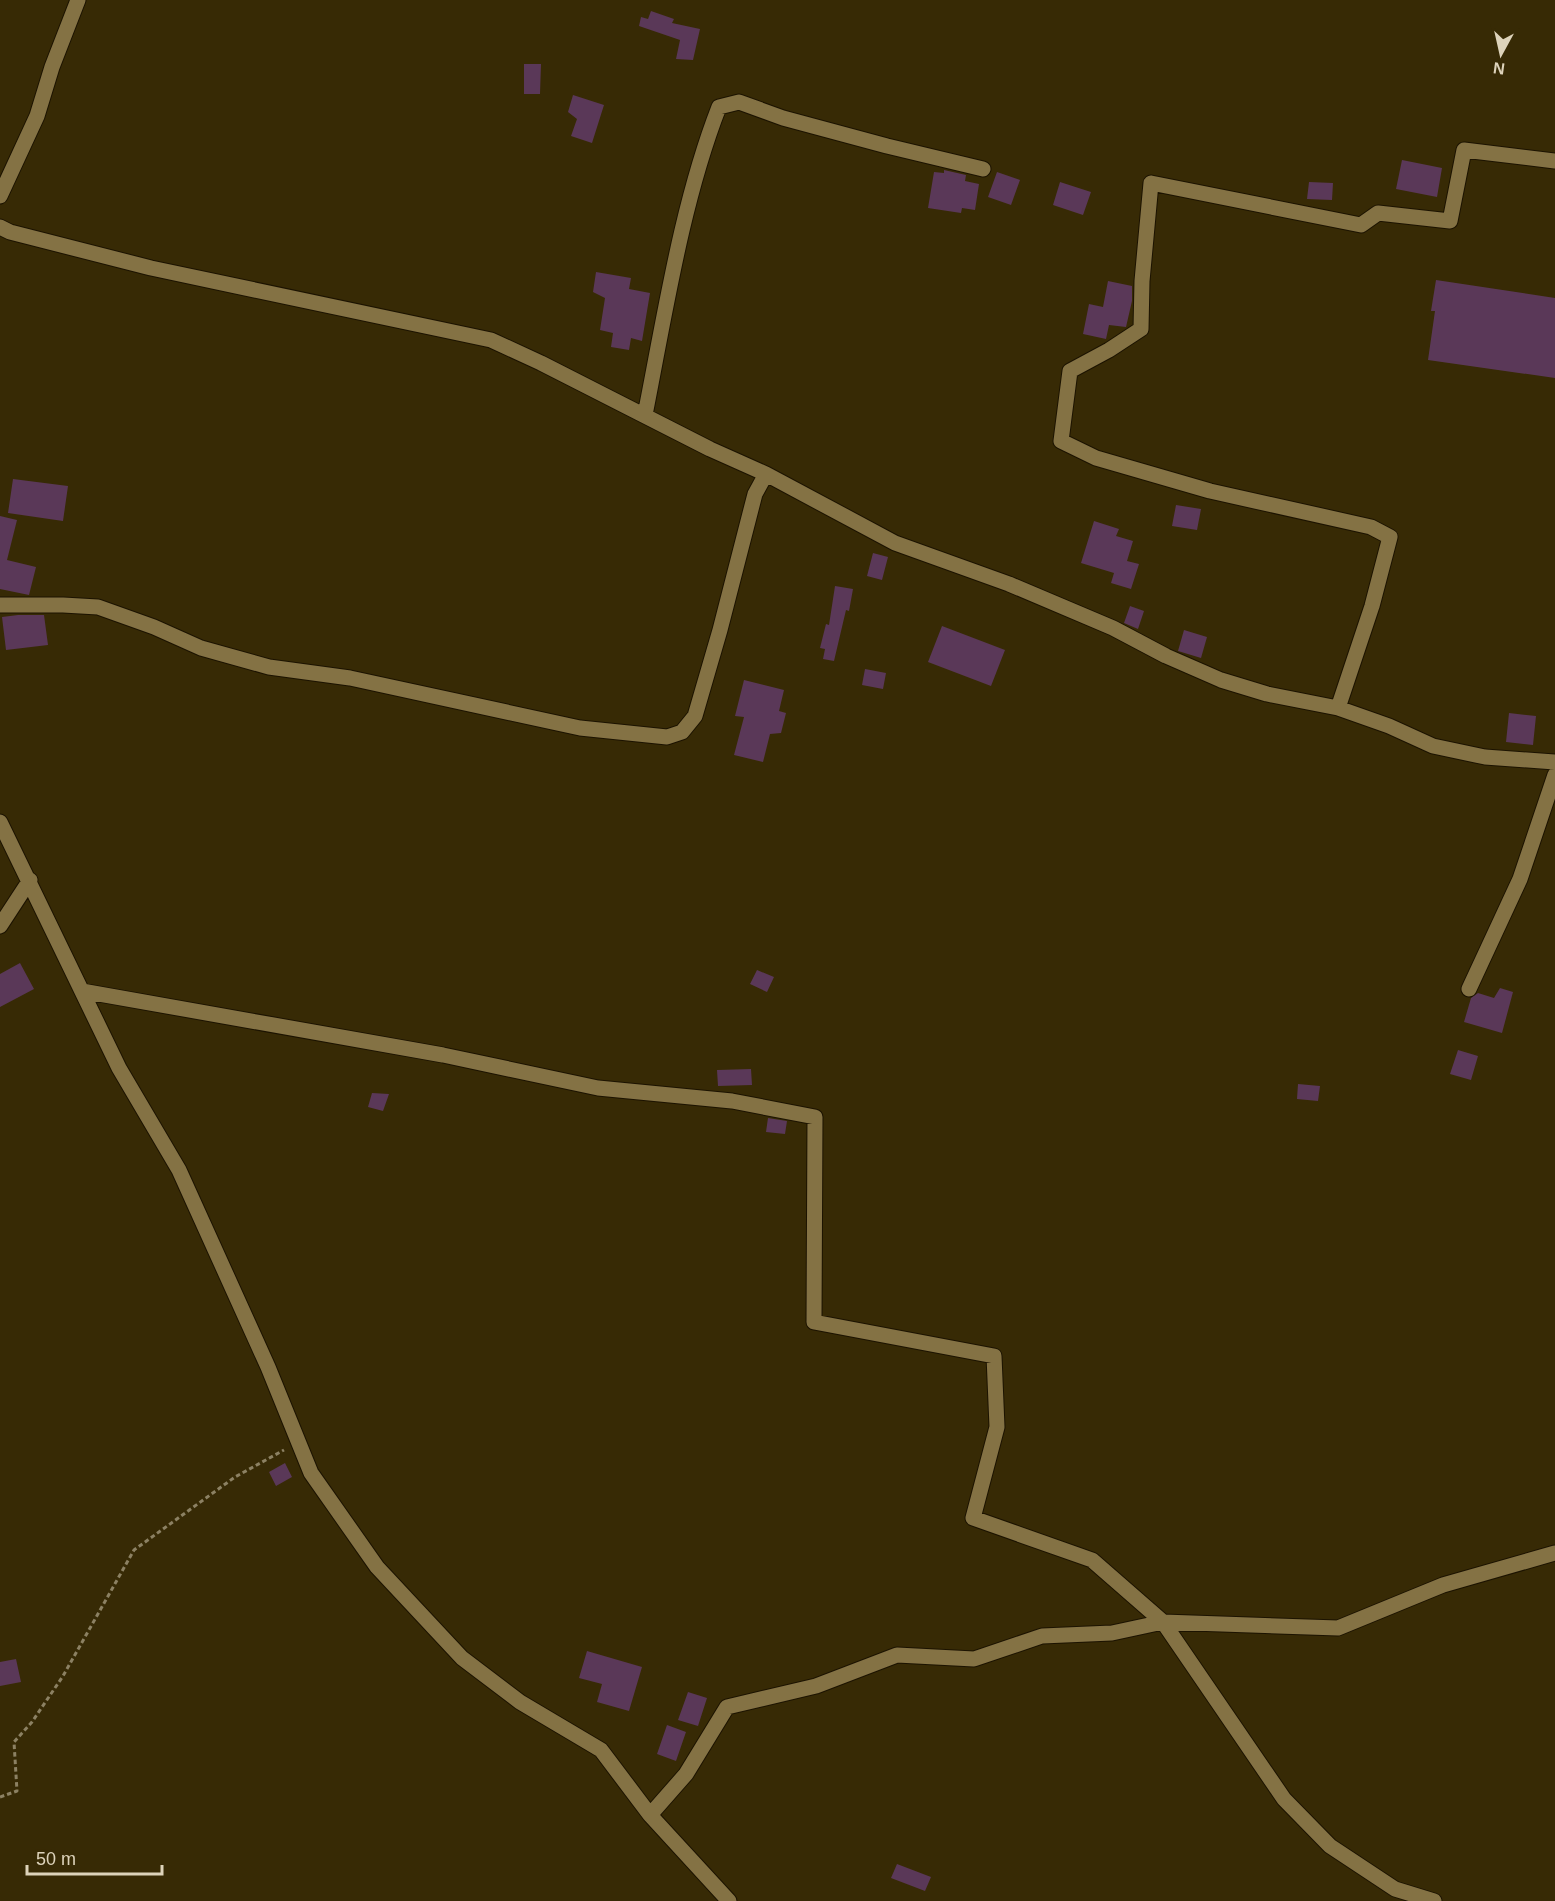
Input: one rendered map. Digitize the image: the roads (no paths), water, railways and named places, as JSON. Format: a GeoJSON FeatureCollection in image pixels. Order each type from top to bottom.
{"type":"FeatureCollection","features":[{"type":"Feature","properties":{"kind":"street"},"geometry":{"type":"LineString","coordinates":[[0,196],[37,116],[52,68],[78,0]]}},
{"type":"Feature","properties":{"kind":"street"},"geometry":{"type":"LineString","coordinates":[[645,415],[675,262],[705,144],[719,107],[739,102],[783,118],[852,137],[983,169]]}},
{"type":"Feature","properties":{"kind":"street"},"geometry":{"type":"LineString","coordinates":[[1338,708],[1372,606],[1390,537],[1371,527],[1210,491],[1107,461],[1061,441],[1070,371],[1141,329],[1142,281],[1151,183],[1360,225],[1378,213],[1450,220],[1464,150],[1555,161]]}},
{"type":"Feature","properties":{"kind":"street"},"geometry":{"type":"LineString","coordinates":[[0,227],[10,232],[151,268],[491,340],[710,449],[766,474],[895,543],[1020,588],[1113,628],[1166,656],[1221,680],[1267,694],[1338,708],[1389,726],[1432,746],[1485,758],[1555,762]]}},
{"type":"Feature","properties":{"kind":"street"},"geometry":{"type":"LineString","coordinates":[[0,605],[98,607],[154,627],[201,648],[269,667],[350,678],[580,728],[667,737],[682,732],[695,716],[755,494],[766,474]]}},
{"type":"Feature","properties":{"kind":"street"},"geometry":{"type":"LineString","coordinates":[[1469,989],[1520,879],[1555,775]]}},
{"type":"Feature","properties":{"kind":"street"},"geometry":{"type":"LineString","coordinates":[[0,822],[119,1068],[179,1170],[268,1367],[311,1473],[377,1567],[454,1650],[520,1702],[601,1750],[650,1815],[729,1901]]}},
{"type":"Feature","properties":{"kind":"street"},"geometry":{"type":"LineString","coordinates":[[0,926],[30,880]]}},
{"type":"Feature","properties":{"kind":"street"},"geometry":{"type":"LineString","coordinates":[[82,991],[443,1055],[598,1088],[732,1101],[815,1117],[814,1322],[994,1356],[998,1427],[972,1518],[1092,1560],[1163,1622],[1284,1799],[1330,1846],[1395,1889],[1434,1901]]}},
{"type":"Feature","properties":{"kind":"street"},"geometry":{"type":"LineString","coordinates":[[650,1815],[686,1774],[727,1707],[816,1686],[897,1655],[974,1659],[1042,1636],[1112,1633],[1163,1622],[1338,1628],[1443,1585],[1555,1553]]}}]}
